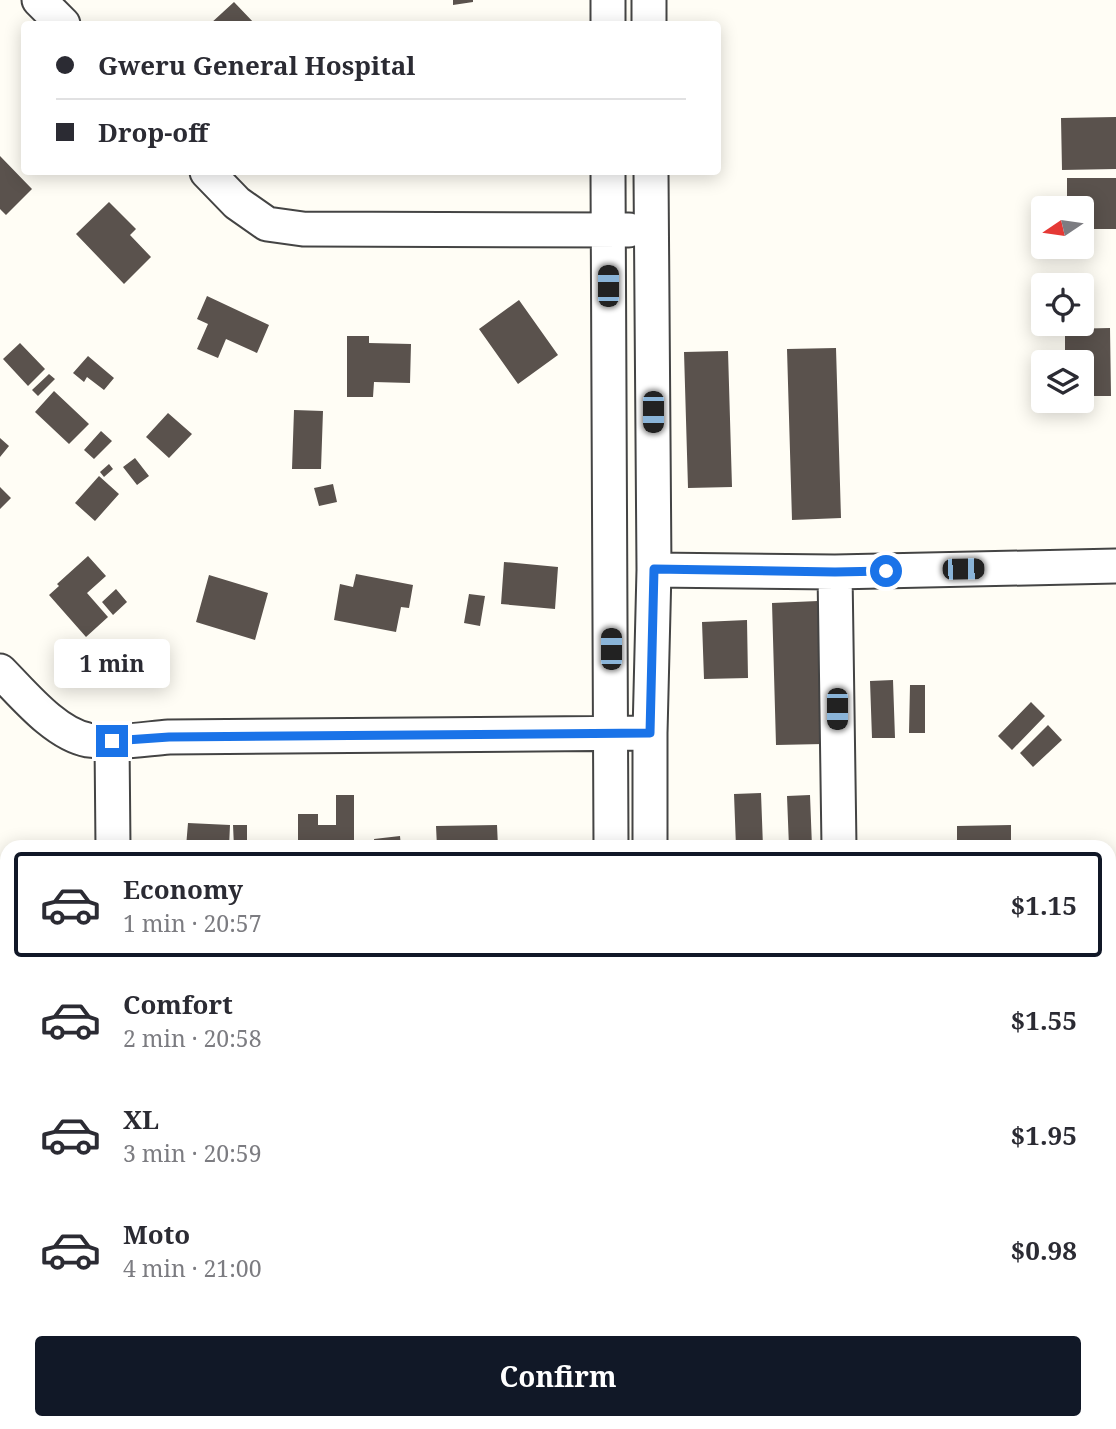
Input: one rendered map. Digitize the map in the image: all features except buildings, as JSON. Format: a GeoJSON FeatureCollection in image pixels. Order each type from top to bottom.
{"type":"FeatureCollection","features":[{"type":"Feature","properties":{"kind":"street"},"geometry":{"type":"LineString","coordinates":[[39,0],[60,21]]}},
{"type":"Feature","properties":{"kind":"street"},"geometry":{"type":"LineString","coordinates":[[608,0],[608,21]]}},
{"type":"Feature","properties":{"kind":"street"},"geometry":{"type":"LineString","coordinates":[[649,0],[649,21]]}},
{"type":"Feature","properties":{"kind":"street"},"geometry":{"type":"LineString","coordinates":[[210,175],[237,203],[267,224],[303,229],[652,229]]}},
{"type":"Feature","properties":{"kind":"street"},"geometry":{"type":"LineString","coordinates":[[608,175],[611,840]]}},
{"type":"Feature","properties":{"kind":"street"},"geometry":{"type":"LineString","coordinates":[[650,840],[654,569],[651,175]]}},
{"type":"Feature","properties":{"kind":"street"},"geometry":{"type":"LineString","coordinates":[[654,569],[835,572],[1116,566]]}},
{"type":"Feature","properties":{"kind":"street"},"geometry":{"type":"LineString","coordinates":[[835,572],[839,840]]}},
{"type":"Feature","properties":{"kind":"street"},"geometry":{"type":"LineString","coordinates":[[0,671],[65,731],[87,740],[650,733]]}},
{"type":"Feature","properties":{"kind":"street"},"geometry":{"type":"LineString","coordinates":[[112,741],[113,840]]}},
{"type":"Feature","properties":{"kind":"route"},"geometry":{"type":"LineString","coordinates":[[112,741],[169,737],[650,733],[654,569],[886,571]]}}]}
